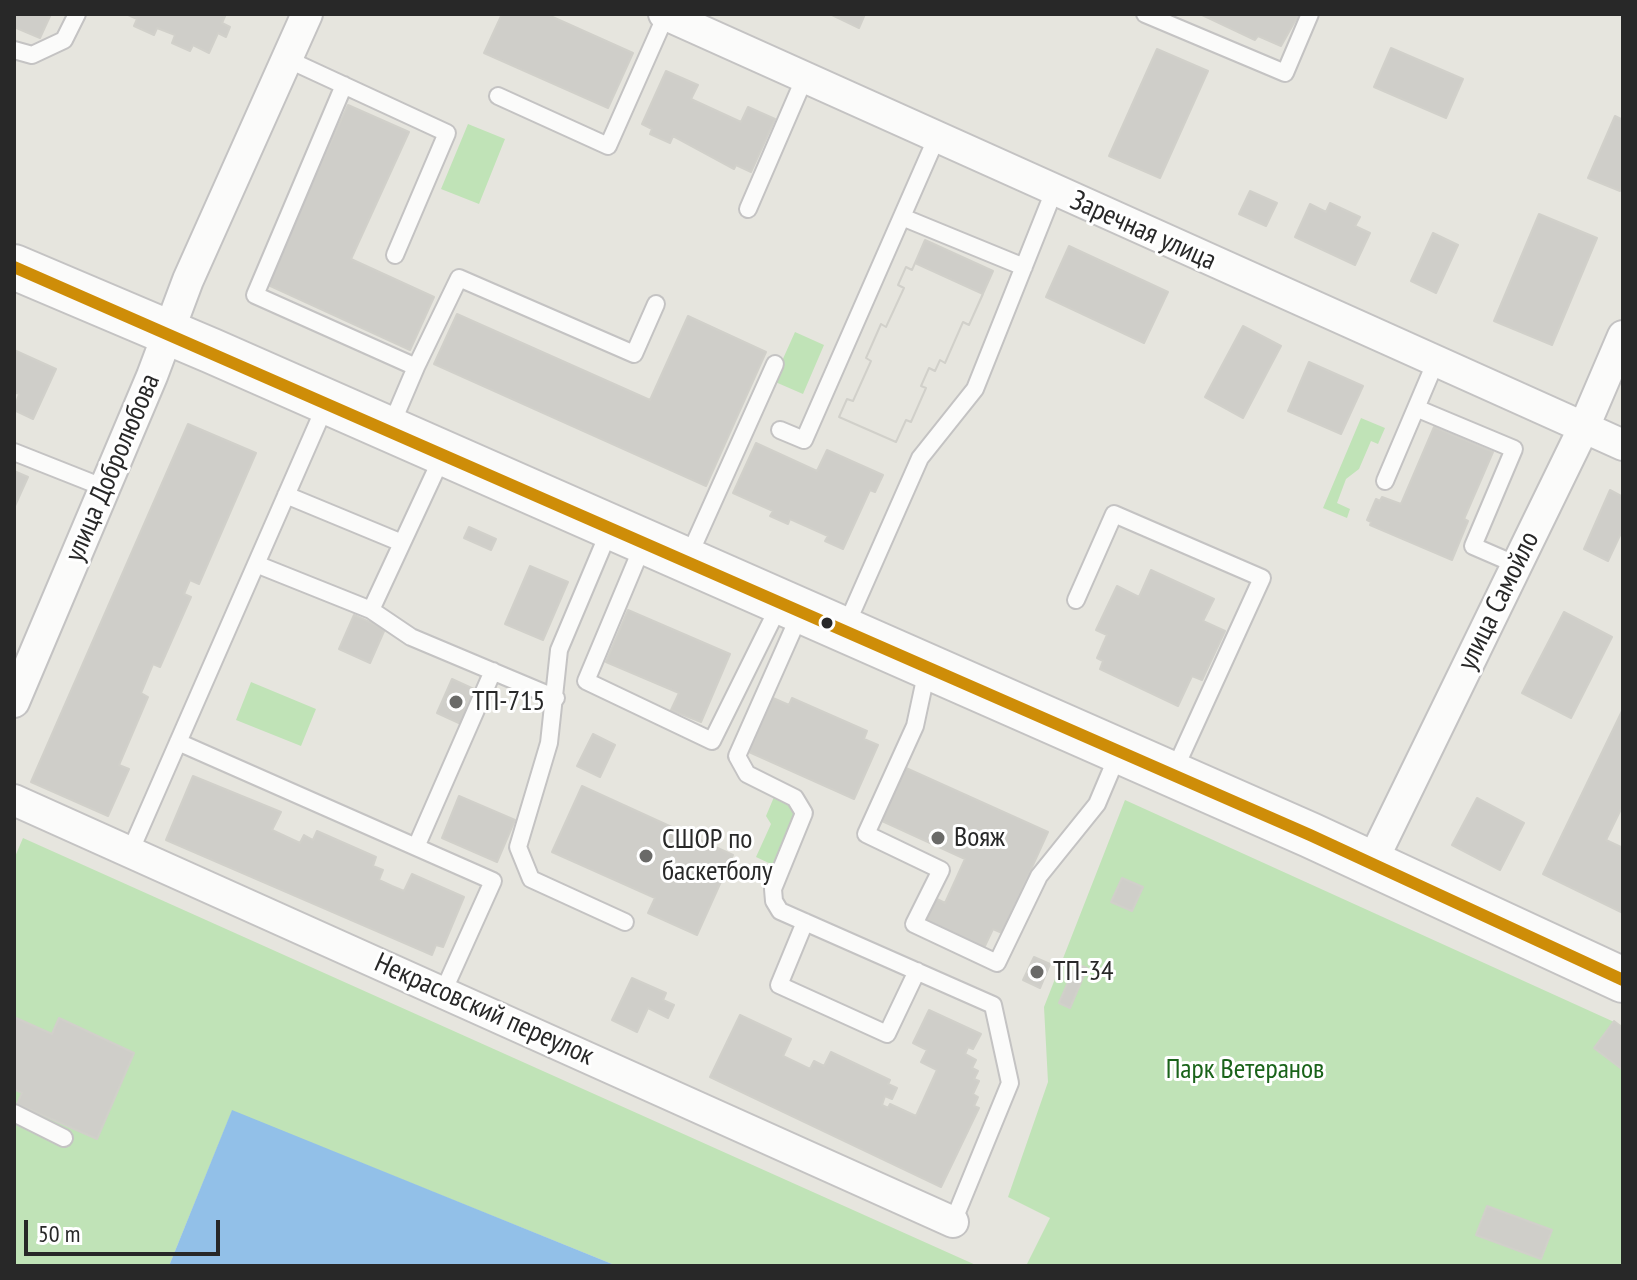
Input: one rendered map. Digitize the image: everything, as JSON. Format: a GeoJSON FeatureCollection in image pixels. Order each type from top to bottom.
{"type":"FeatureCollection","features":[{"type":"Feature","properties":{"kind":"street","name":"улица Добролюбова"},"geometry":{"type":"LineString","coordinates":[[14,702],[105,488],[188,280],[307,14]]}},
{"type":"Feature","properties":{"kind":"street","name":"Заречная улица"},"geometry":{"type":"LineString","coordinates":[[665,14],[936,139],[1623,445]]}},
{"type":"Feature","properties":{"kind":"street"},"geometry":{"type":"LineString","coordinates":[[14,267],[1172,775],[1623,980]]}},
{"type":"Feature","properties":{"kind":"street","name":"улица Самойло"},"geometry":{"type":"LineString","coordinates":[[1371,864],[1584,427],[1623,336]]}},
{"type":"Feature","properties":{"kind":"street","name":"Некрасовский переулок"},"geometry":{"type":"LineString","coordinates":[[14,800],[953,1222]]}},
{"type":"Feature","properties":{"kind":"lane"},"geometry":{"type":"LineString","coordinates":[[14,50],[32,55],[64,40],[77,14]]}},
{"type":"Feature","properties":{"kind":"lane"},"geometry":{"type":"LineString","coordinates":[[498,96],[608,146],[665,14]]}},
{"type":"Feature","properties":{"kind":"lane"},"geometry":{"type":"LineString","coordinates":[[1145,14],[1285,73],[1310,14]]}},
{"type":"Feature","properties":{"kind":"lane"},"geometry":{"type":"LineString","coordinates":[[287,59],[447,133],[395,255]]}},
{"type":"Feature","properties":{"kind":"lane"},"geometry":{"type":"LineString","coordinates":[[748,209],[805,77]]}},
{"type":"Feature","properties":{"kind":"lane"},"geometry":{"type":"LineString","coordinates":[[344,85],[255,295],[416,367]]}},
{"type":"Feature","properties":{"kind":"lane"},"geometry":{"type":"LineString","coordinates":[[780,430],[804,440],[936,139]]}},
{"type":"Feature","properties":{"kind":"lane"},"geometry":{"type":"LineString","coordinates":[[843,631],[920,458],[975,389],[1054,191]]}},
{"type":"Feature","properties":{"kind":"lane"},"geometry":{"type":"LineString","coordinates":[[902,217],[1024,267]]}},
{"type":"Feature","properties":{"kind":"lane"},"geometry":{"type":"LineString","coordinates":[[389,430],[459,278],[634,354],[656,304]]}},
{"type":"Feature","properties":{"kind":"lane"},"geometry":{"type":"LineString","coordinates":[[1385,481],[1436,361]]}},
{"type":"Feature","properties":{"kind":"lane"},"geometry":{"type":"LineString","coordinates":[[686,562],[775,364]]}},
{"type":"Feature","properties":{"kind":"lane"},"geometry":{"type":"LineString","coordinates":[[130,852],[327,402]]}},
{"type":"Feature","properties":{"kind":"lane"},"geometry":{"type":"LineString","coordinates":[[1416,408],[1514,449],[1473,546],[1517,565]]}},
{"type":"Feature","properties":{"kind":"lane"},"geometry":{"type":"LineString","coordinates":[[14,452],[105,488]]}},
{"type":"Feature","properties":{"kind":"lane"},"geometry":{"type":"LineString","coordinates":[[371,610],[443,453]]}},
{"type":"Feature","properties":{"kind":"lane"},"geometry":{"type":"LineString","coordinates":[[286,495],[402,543]]}},
{"type":"Feature","properties":{"kind":"lane"},"geometry":{"type":"LineString","coordinates":[[1076,600],[1114,514],[1262,578],[1172,775]]}},
{"type":"Feature","properties":{"kind":"lane"},"geometry":{"type":"LineString","coordinates":[[627,536],[619,596],[586,681],[712,741],[790,608]]}},
{"type":"Feature","properties":{"kind":"lane"},"geometry":{"type":"LineString","coordinates":[[625,922],[531,879],[518,847],[549,743],[559,650],[627,536]]}},
{"type":"Feature","properties":{"kind":"lane"},"geometry":{"type":"LineString","coordinates":[[256,564],[371,610],[411,637],[556,698]]}},
{"type":"Feature","properties":{"kind":"lane"},"geometry":{"type":"LineString","coordinates":[[790,608],[737,756],[747,774],[795,798],[802,807],[804,819],[773,894],[780,911],[993,1005],[1010,1083],[953,1222]]}},
{"type":"Feature","properties":{"kind":"lane"},"geometry":{"type":"LineString","coordinates":[[928,669],[915,726],[866,834],[941,870],[914,924],[997,963],[1039,876],[1097,804],[1119,752]]}},
{"type":"Feature","properties":{"kind":"lane"},"geometry":{"type":"LineString","coordinates":[[416,847],[493,671]]}},
{"type":"Feature","properties":{"kind":"lane"},"geometry":{"type":"LineString","coordinates":[[178,742],[493,881],[443,992]]}},
{"type":"Feature","properties":{"kind":"lane"},"geometry":{"type":"LineString","coordinates":[[805,922],[779,985],[887,1034],[917,971]]}},
{"type":"Feature","properties":{"kind":"lane"},"geometry":{"type":"LineString","coordinates":[[14,1113],[64,1138]]}},
{"type":"Feature","properties":{"kind":"green space"},"geometry":{"type":"Polygon","coordinates":[[[468,124],[505,139],[479,204],[441,189],[468,124]]]}},
{"type":"Feature","properties":{"kind":"green space"},"geometry":{"type":"Polygon","coordinates":[[[795,332],[824,345],[803,394],[773,381],[795,332]]]}},
{"type":"Feature","properties":{"kind":"green space"},"geometry":{"type":"Polygon","coordinates":[[[1361,418],[1385,428],[1378,444],[1371,441],[1359,469],[1346,479],[1337,503],[1350,509],[1347,518],[1323,508],[1361,418]]]}},
{"type":"Feature","properties":{"kind":"green space"},"geometry":{"type":"Polygon","coordinates":[[[251,682],[316,709],[301,746],[236,720],[251,682]]]}},
{"type":"Feature","properties":{"kind":"green space"},"geometry":{"type":"Polygon","coordinates":[[[774,797],[789,804],[795,814],[773,865],[756,857],[771,824],[766,816],[774,797]]]}},
{"type":"Feature","properties":{"kind":"green space","name":"Парк Ветеранов"},"geometry":{"type":"Polygon","coordinates":[[[1125,800],[1623,1026],[1623,1266],[1026,1266],[1050,1218],[1008,1197],[1048,1082],[1044,1007],[1125,800]]]}},
{"type":"Feature","properties":{"kind":"green space"},"geometry":{"type":"Polygon","coordinates":[[[23,838],[978,1266],[617,1266],[232,1111],[169,1266],[14,1266],[14,859],[23,838]]]}},
{"type":"Feature","properties":{"kind":"water"},"geometry":{"type":"Polygon","coordinates":[[[232,1110],[617,1266],[169,1266],[232,1110]]]}},
{"type":"Feature","properties":{"kind":"building"},"geometry":{"type":"Polygon","coordinates":[[[14,14],[51,14],[40,38],[14,27],[14,14]]]}},
{"type":"Feature","properties":{"kind":"building"},"geometry":{"type":"Polygon","coordinates":[[[126,14],[226,14],[222,23],[230,27],[226,37],[218,33],[209,53],[193,45],[190,51],[172,43],[175,35],[157,28],[154,35],[134,26],[137,19],[126,14]]]}},
{"type":"Feature","properties":{"kind":"building"},"geometry":{"type":"Polygon","coordinates":[[[502,14],[546,14],[633,53],[608,108],[484,53],[502,14]]]}},
{"type":"Feature","properties":{"kind":"building"},"geometry":{"type":"Polygon","coordinates":[[[830,14],[865,14],[859,28],[830,14]]]}},
{"type":"Feature","properties":{"kind":"building"},"geometry":{"type":"Polygon","coordinates":[[[1200,14],[1299,14],[1281,46],[1258,36],[1255,40],[1200,14]]]}},
{"type":"Feature","properties":{"kind":"building"},"geometry":{"type":"Polygon","coordinates":[[[1391,48],[1463,79],[1446,118],[1374,87],[1391,48]]]}},
{"type":"Feature","properties":{"kind":"building"},"geometry":{"type":"Polygon","coordinates":[[[1157,49],[1208,71],[1160,178],[1109,156],[1157,49]]]}},
{"type":"Feature","properties":{"kind":"building"},"geometry":{"type":"Polygon","coordinates":[[[666,71],[698,85],[691,99],[741,122],[748,107],[775,119],[751,172],[736,165],[734,169],[673,136],[670,143],[650,134],[652,129],[642,124],[666,71]]]}},
{"type":"Feature","properties":{"kind":"building"},"geometry":{"type":"Polygon","coordinates":[[[348,105],[409,132],[351,259],[434,297],[410,350],[266,284],[348,105]]]}},
{"type":"Feature","properties":{"kind":"building"},"geometry":{"type":"Polygon","coordinates":[[[1615,116],[1623,120],[1623,183],[1620,191],[1588,178],[1615,116]]]}},
{"type":"Feature","properties":{"kind":"building"},"geometry":{"type":"Polygon","coordinates":[[[1250,191],[1277,203],[1266,226],[1239,214],[1250,191]]]}},
{"type":"Feature","properties":{"kind":"building"},"geometry":{"type":"Polygon","coordinates":[[[1330,203],[1360,217],[1355,226],[1370,233],[1355,265],[1295,237],[1310,204],[1326,212],[1330,203]]]}},
{"type":"Feature","properties":{"kind":"building"},"geometry":{"type":"Polygon","coordinates":[[[1539,214],[1597,238],[1552,345],[1494,321],[1539,214]]]}},
{"type":"Feature","properties":{"kind":"building"},"geometry":{"type":"Polygon","coordinates":[[[1433,233],[1458,245],[1436,293],[1411,281],[1433,233]]]}},
{"type":"Feature","properties":{"kind":"building"},"geometry":{"type":"Polygon","coordinates":[[[925,240],[993,271],[969,325],[963,322],[945,363],[940,360],[935,371],[929,368],[921,386],[926,388],[911,422],[906,420],[896,442],[839,417],[847,399],[853,401],[871,361],[866,358],[881,324],[886,327],[904,288],[898,285],[906,267],[912,270],[925,240]]]}},
{"type":"Feature","properties":{"kind":"building"},"geometry":{"type":"Polygon","coordinates":[[[1069,246],[1168,292],[1144,343],[1046,297],[1069,246]]]}},
{"type":"Feature","properties":{"kind":"building"},"geometry":{"type":"Polygon","coordinates":[[[915,263],[983,294],[969,325],[963,322],[945,363],[940,360],[935,371],[929,368],[921,386],[926,388],[911,422],[906,420],[896,442],[839,417],[847,399],[853,401],[871,361],[866,358],[881,324],[886,327],[904,288],[898,285],[906,267],[912,270],[915,263]]]}},
{"type":"Feature","properties":{"kind":"building"},"geometry":{"type":"Polygon","coordinates":[[[457,314],[650,400],[688,316],[766,352],[706,486],[434,364],[457,314]]]}},
{"type":"Feature","properties":{"kind":"building"},"geometry":{"type":"Polygon","coordinates":[[[1243,326],[1281,346],[1243,418],[1205,397],[1243,326]]]}},
{"type":"Feature","properties":{"kind":"building"},"geometry":{"type":"Polygon","coordinates":[[[14,350],[56,369],[33,419],[14,410],[19,394],[14,392],[14,350]]]}},
{"type":"Feature","properties":{"kind":"building"},"geometry":{"type":"Polygon","coordinates":[[[1309,362],[1363,386],[1341,434],[1288,411],[1309,362]]]}},
{"type":"Feature","properties":{"kind":"building"},"geometry":{"type":"Polygon","coordinates":[[[188,424],[256,453],[199,584],[190,580],[184,594],[191,597],[160,667],[153,664],[141,693],[148,697],[119,765],[129,769],[108,816],[31,782],[188,424]]]}},
{"type":"Feature","properties":{"kind":"building"},"geometry":{"type":"Polygon","coordinates":[[[1434,427],[1493,452],[1464,519],[1468,521],[1452,560],[1370,525],[1371,522],[1367,520],[1376,499],[1380,501],[1382,497],[1401,504],[1434,427]]]}},
{"type":"Feature","properties":{"kind":"building"},"geometry":{"type":"Polygon","coordinates":[[[756,443],[817,471],[827,450],[883,475],[875,492],[870,490],[843,549],[825,541],[828,536],[790,519],[788,524],[770,516],[773,511],[733,493],[756,443]]]}},
{"type":"Feature","properties":{"kind":"building"},"geometry":{"type":"Polygon","coordinates":[[[14,471],[28,477],[14,508],[14,471]]]}},
{"type":"Feature","properties":{"kind":"building"},"geometry":{"type":"Polygon","coordinates":[[[1610,490],[1623,497],[1623,529],[1608,561],[1584,549],[1610,490]]]}},
{"type":"Feature","properties":{"kind":"building"},"geometry":{"type":"Polygon","coordinates":[[[469,527],[496,539],[491,550],[464,538],[469,527]]]}},
{"type":"Feature","properties":{"kind":"building"},"geometry":{"type":"Polygon","coordinates":[[[530,566],[568,582],[543,640],[505,624],[530,566]]]}},
{"type":"Feature","properties":{"kind":"building"},"geometry":{"type":"Polygon","coordinates":[[[1151,570],[1214,599],[1203,621],[1225,631],[1202,680],[1192,676],[1178,706],[1100,669],[1103,661],[1097,658],[1107,635],[1096,630],[1117,586],[1139,597],[1151,570]]]}},
{"type":"Feature","properties":{"kind":"building"},"geometry":{"type":"Polygon","coordinates":[[[628,610],[730,654],[701,722],[671,710],[679,693],[606,662],[628,610]]]}},
{"type":"Feature","properties":{"kind":"building"},"geometry":{"type":"Polygon","coordinates":[[[1564,612],[1612,637],[1571,718],[1522,693],[1564,612]]]}},
{"type":"Feature","properties":{"kind":"building"},"geometry":{"type":"Polygon","coordinates":[[[354,615],[385,629],[370,663],[339,649],[354,615]]]}},
{"type":"Feature","properties":{"kind":"building","name":"ТП-715"},"geometry":{"type":"Polygon","coordinates":[[[452,679],[476,690],[461,724],[437,713],[452,679]]]}},
{"type":"Feature","properties":{"kind":"building"},"geometry":{"type":"Polygon","coordinates":[[[773,698],[789,705],[792,698],[867,731],[864,739],[878,745],[854,799],[749,752],[773,698]]]}},
{"type":"Feature","properties":{"kind":"building"},"geometry":{"type":"Polygon","coordinates":[[[1623,709],[1623,805],[1606,840],[1623,848],[1623,913],[1543,874],[1623,709]]]}},
{"type":"Feature","properties":{"kind":"building"},"geometry":{"type":"Polygon","coordinates":[[[593,734],[615,745],[600,777],[577,766],[593,734]]]}},
{"type":"Feature","properties":{"kind":"building"},"geometry":{"type":"Polygon","coordinates":[[[906,768],[1048,832],[1002,933],[993,929],[984,948],[925,920],[935,898],[945,903],[965,859],[882,821],[906,768]]]}},
{"type":"Feature","properties":{"kind":"building"},"geometry":{"type":"Polygon","coordinates":[[[193,776],[281,812],[272,830],[300,843],[304,835],[313,840],[317,831],[376,857],[373,866],[383,870],[379,880],[392,886],[404,891],[412,874],[464,897],[443,947],[436,945],[432,955],[166,840],[193,776]]]}},
{"type":"Feature","properties":{"kind":"building"},"geometry":{"type":"Polygon","coordinates":[[[582,786],[733,855],[697,935],[648,913],[655,898],[552,852],[582,786]]]}},
{"type":"Feature","properties":{"kind":"building"},"geometry":{"type":"Polygon","coordinates":[[[459,796],[515,820],[497,862],[442,838],[459,796]]]}},
{"type":"Feature","properties":{"kind":"building"},"geometry":{"type":"Polygon","coordinates":[[[1477,798],[1524,823],[1500,870],[1452,845],[1477,798]]]}},
{"type":"Feature","properties":{"kind":"building"},"geometry":{"type":"Polygon","coordinates":[[[1122,878],[1143,887],[1132,911],[1111,902],[1122,878]]]}},
{"type":"Feature","properties":{"kind":"building","name":"ТП-34"},"geometry":{"type":"Polygon","coordinates":[[[1034,957],[1050,964],[1040,988],[1023,980],[1034,957]]]}},
{"type":"Feature","properties":{"kind":"building"},"geometry":{"type":"Polygon","coordinates":[[[1076,964],[1087,968],[1070,1008],[1059,1003],[1076,964]]]}},
{"type":"Feature","properties":{"kind":"building"},"geometry":{"type":"Polygon","coordinates":[[[632,978],[666,993],[663,1000],[674,1005],[668,1018],[648,1008],[637,1032],[612,1020],[632,978]]]}},
{"type":"Feature","properties":{"kind":"building"},"geometry":{"type":"Polygon","coordinates":[[[929,1010],[981,1034],[973,1049],[968,1047],[965,1054],[976,1060],[972,1068],[978,1071],[974,1079],[979,1081],[973,1094],[978,1097],[974,1106],[979,1108],[941,1187],[710,1077],[740,1015],[791,1039],[783,1056],[810,1069],[814,1061],[824,1066],[831,1052],[890,1080],[888,1084],[897,1088],[892,1099],[885,1096],[882,1105],[888,1108],[890,1104],[916,1116],[937,1070],[921,1062],[927,1050],[913,1043],[929,1010]]]}},
{"type":"Feature","properties":{"kind":"building"},"geometry":{"type":"Polygon","coordinates":[[[14,1017],[52,1034],[59,1018],[134,1053],[97,1139],[17,1104],[22,1093],[14,1089],[14,1017]]]}},
{"type":"Feature","properties":{"kind":"building"},"geometry":{"type":"Polygon","coordinates":[[[1614,1021],[1623,1028],[1623,1070],[1594,1048],[1614,1021]]]}},
{"type":"Feature","properties":{"kind":"building"},"geometry":{"type":"Polygon","coordinates":[[[1487,1206],[1552,1230],[1541,1259],[1476,1235],[1487,1206]]]}},
{"type":"Feature","properties":{"kind":"transit line"},"geometry":{"type":"LineString","coordinates":[[14,267],[1310,835],[1623,980]]}},
{"type":"Feature","properties":{"kind":"place","name":"ТП-715"},"geometry":{"type":"Point","coordinates":[456,702]}},
{"type":"Feature","properties":{"kind":"place","name":"Вояж"},"geometry":{"type":"Point","coordinates":[938,838]}},
{"type":"Feature","properties":{"kind":"place","name":"СШОР по баскетболу"},"geometry":{"type":"Point","coordinates":[646,856]}},
{"type":"Feature","properties":{"kind":"place","name":"ТП-34"},"geometry":{"type":"Point","coordinates":[1037,972]}}]}
